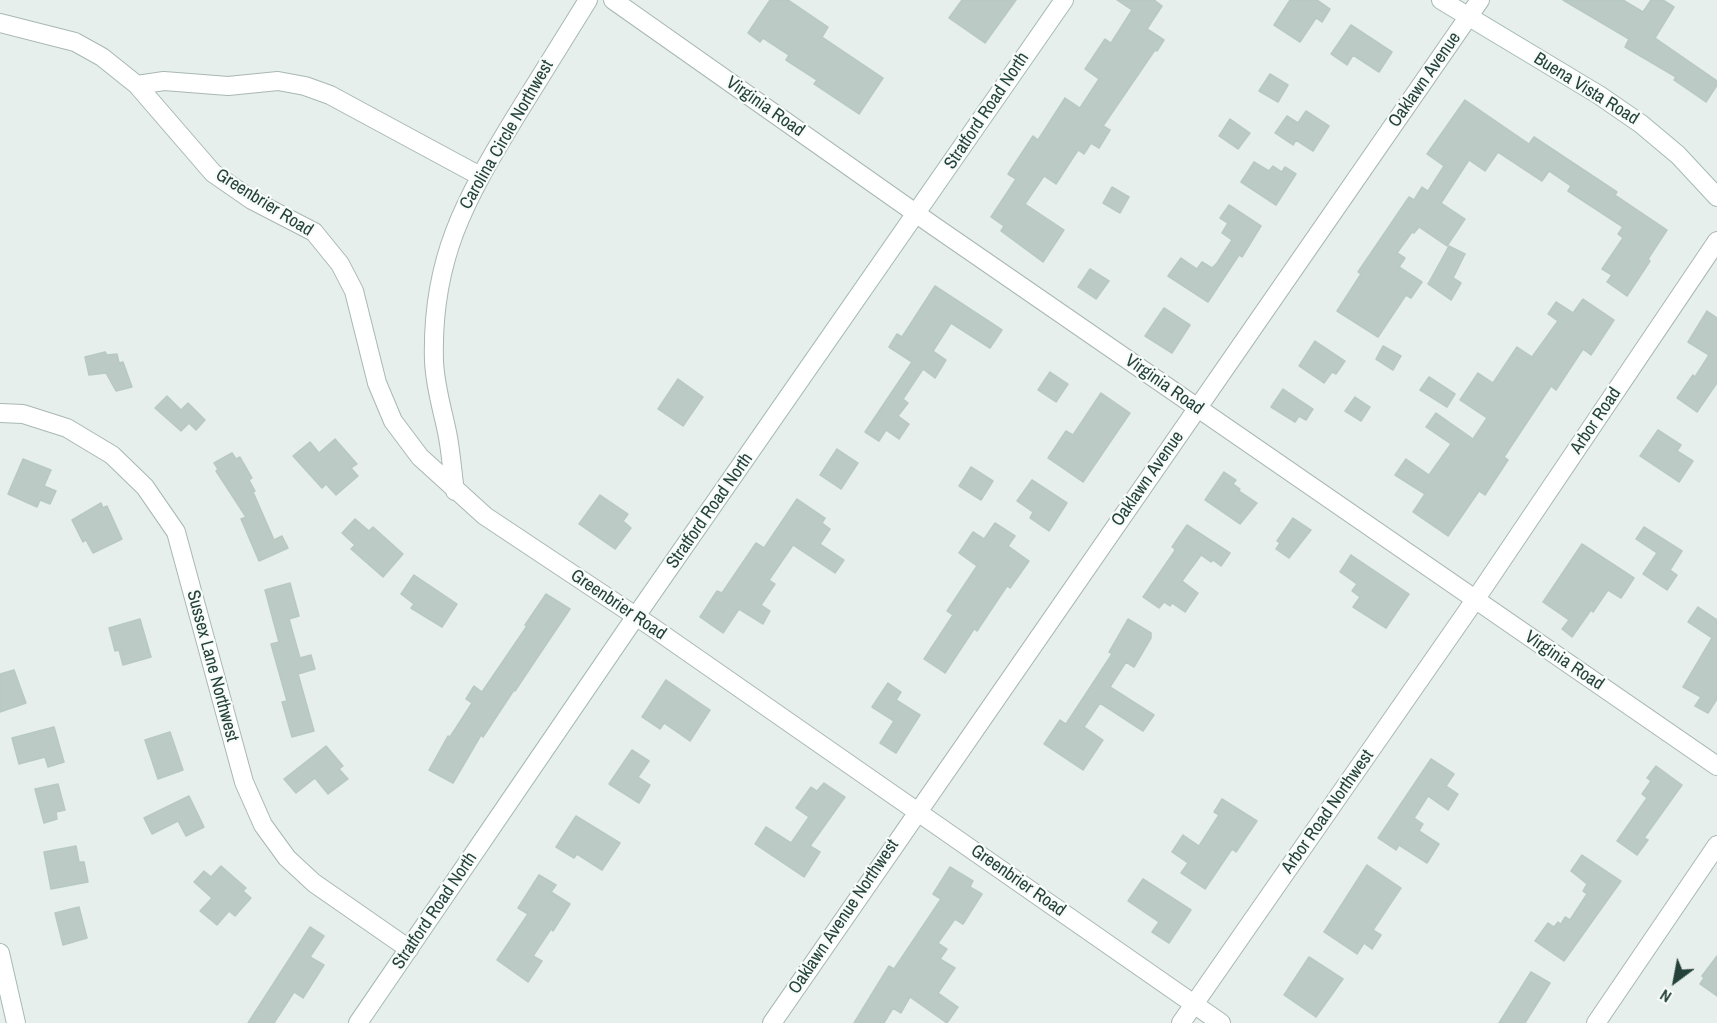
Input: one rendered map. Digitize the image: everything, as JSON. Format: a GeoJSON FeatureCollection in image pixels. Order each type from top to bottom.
{"type":"FeatureCollection","features":[{"type":"Feature","properties":{"kind":"street","name":"Carolina Circle Northwest"},"geometry":{"type":"LineString","coordinates":[[455,491],[434,362],[435,319],[441,275],[453,233],[480,176],[588,0]]}},
{"type":"Feature","properties":{"kind":"street","name":"Virginia Road"},"geometry":{"type":"LineString","coordinates":[[613,0],[917,214],[1717,766]]}},
{"type":"Feature","properties":{"kind":"street","name":"Stratford Road North"},"geometry":{"type":"LineString","coordinates":[[358,1023],[636,616],[1064,0]]}},
{"type":"Feature","properties":{"kind":"street","name":"Buena Vista Road"},"geometry":{"type":"LineString","coordinates":[[1441,0],[1599,95],[1641,124],[1678,155],[1717,197]]}},
{"type":"Feature","properties":{"kind":"street","name":"Oaklawn Avenue"},"geometry":{"type":"LineString","coordinates":[[917,810],[1480,0]]}},
{"type":"Feature","properties":{"kind":"street","name":"Greenbrier Road"},"geometry":{"type":"LineString","coordinates":[[0,23],[75,42],[102,57],[137,85],[213,172],[252,200],[314,232],[333,256],[354,291],[377,383],[393,421],[420,457],[485,516],[636,616],[1221,1023]]}},
{"type":"Feature","properties":{"kind":"street"},"geometry":{"type":"LineString","coordinates":[[137,85],[164,81],[228,86],[278,81],[305,86],[330,95],[480,176]]}},
{"type":"Feature","properties":{"kind":"street","name":"Arbor Road"},"geometry":{"type":"LineString","coordinates":[[1475,600],[1717,241]]}},
{"type":"Feature","properties":{"kind":"street","name":"Sussex Lane Northwest"},"geometry":{"type":"LineString","coordinates":[[0,413],[23,414],[67,428],[112,455],[145,487],[176,532],[244,782],[263,825],[286,858],[314,883],[409,949]]}},
{"type":"Feature","properties":{"kind":"street","name":"Arbor Road Northwest"},"geometry":{"type":"LineString","coordinates":[[1181,1023],[1475,600]]}},
{"type":"Feature","properties":{"kind":"street","name":"Oaklawn Avenue Northwest"},"geometry":{"type":"LineString","coordinates":[[772,1023],[917,810]]}},
{"type":"Feature","properties":{"kind":"street"},"geometry":{"type":"LineString","coordinates":[[1596,1023],[1717,845]]}},
{"type":"Feature","properties":{"kind":"street"},"geometry":{"type":"LineString","coordinates":[[0,953],[12,1022]]}},
{"type":"Feature","properties":{"kind":"building"},"geometry":{"type":"Polygon","coordinates":[[[770,0],[788,0],[828,27],[822,37],[883,78],[859,114],[814,84],[817,80],[786,60],[789,55],[763,38],[760,42],[748,33],[770,0]]]}},
{"type":"Feature","properties":{"kind":"building"},"geometry":{"type":"Polygon","coordinates":[[[962,0],[1016,0],[985,43],[949,18],[962,0]]]}},
{"type":"Feature","properties":{"kind":"building"},"geometry":{"type":"Polygon","coordinates":[[[1117,0],[1154,0],[1162,6],[1147,29],[1164,40],[1103,126],[1110,130],[1099,148],[1091,143],[1084,154],[1078,150],[1056,184],[1044,176],[1025,204],[1064,230],[1043,262],[1001,231],[1004,226],[991,217],[1016,179],[1008,174],[1033,136],[1038,140],[1065,98],[1080,108],[1099,79],[1085,69],[1105,39],[1111,43],[1132,10],[1117,0]]]}},
{"type":"Feature","properties":{"kind":"building"},"geometry":{"type":"Polygon","coordinates":[[[1290,0],[1317,0],[1330,9],[1322,22],[1316,18],[1300,42],[1274,25],[1290,0]]]}},
{"type":"Feature","properties":{"kind":"building"},"geometry":{"type":"Polygon","coordinates":[[[1563,0],[1623,0],[1643,12],[1651,0],[1663,0],[1674,7],[1655,38],[1717,81],[1717,85],[1706,102],[1674,80],[1676,77],[1625,47],[1629,39],[1563,0]]]}},
{"type":"Feature","properties":{"kind":"building"},"geometry":{"type":"Polygon","coordinates":[[[1351,25],[1392,52],[1379,72],[1353,55],[1347,65],[1331,54],[1351,25]]]}},
{"type":"Feature","properties":{"kind":"building"},"geometry":{"type":"Polygon","coordinates":[[[1270,74],[1288,85],[1278,102],[1259,91],[1270,74]]]}},
{"type":"Feature","properties":{"kind":"building"},"geometry":{"type":"Polygon","coordinates":[[[1465,100],[1529,144],[1534,137],[1617,192],[1615,195],[1667,230],[1627,296],[1607,282],[1612,275],[1602,269],[1623,238],[1618,234],[1623,227],[1568,191],[1571,186],[1549,171],[1542,181],[1498,152],[1485,171],[1469,160],[1441,203],[1465,219],[1447,246],[1419,227],[1414,233],[1412,232],[1397,253],[1405,258],[1399,267],[1422,282],[1411,298],[1406,295],[1378,337],[1337,311],[1361,274],[1358,272],[1409,197],[1414,200],[1422,187],[1428,191],[1444,166],[1427,154],[1465,100]]]}},
{"type":"Feature","properties":{"kind":"building"},"geometry":{"type":"Polygon","coordinates":[[[1306,111],[1329,126],[1313,151],[1296,140],[1293,145],[1275,133],[1287,116],[1298,123],[1306,111]]]}},
{"type":"Feature","properties":{"kind":"building"},"geometry":{"type":"Polygon","coordinates":[[[1230,119],[1250,133],[1238,149],[1219,136],[1230,119]]]}},
{"type":"Feature","properties":{"kind":"building"},"geometry":{"type":"Polygon","coordinates":[[[1254,162],[1269,171],[1273,166],[1282,172],[1285,167],[1296,174],[1276,205],[1241,182],[1254,162]]]}},
{"type":"Feature","properties":{"kind":"building"},"geometry":{"type":"Polygon","coordinates":[[[1112,187],[1129,197],[1120,213],[1103,203],[1112,187]]]}},
{"type":"Feature","properties":{"kind":"building"},"geometry":{"type":"Polygon","coordinates":[[[1229,205],[1261,226],[1242,257],[1239,255],[1208,302],[1168,276],[1181,258],[1197,269],[1202,262],[1212,268],[1217,263],[1232,240],[1222,233],[1228,223],[1220,218],[1229,205]]]}},
{"type":"Feature","properties":{"kind":"building"},"geometry":{"type":"Polygon","coordinates":[[[1449,246],[1465,254],[1453,278],[1461,283],[1451,300],[1428,284],[1449,246]]]}},
{"type":"Feature","properties":{"kind":"building"},"geometry":{"type":"Polygon","coordinates":[[[1090,269],[1109,281],[1096,299],[1078,287],[1090,269]]]}},
{"type":"Feature","properties":{"kind":"building"},"geometry":{"type":"Polygon","coordinates":[[[935,286],[1002,330],[990,348],[951,323],[933,351],[946,360],[935,378],[923,369],[903,399],[908,403],[898,416],[909,424],[899,439],[886,430],[879,441],[865,432],[912,362],[889,347],[897,334],[902,337],[935,286]]]}},
{"type":"Feature","properties":{"kind":"building"},"geometry":{"type":"Polygon","coordinates":[[[1583,299],[1614,320],[1591,355],[1583,349],[1556,390],[1551,386],[1504,457],[1508,460],[1485,495],[1479,491],[1448,536],[1413,512],[1425,494],[1395,475],[1406,459],[1429,475],[1451,444],[1426,427],[1436,413],[1473,439],[1487,418],[1460,400],[1478,373],[1493,383],[1517,347],[1532,357],[1558,321],[1548,314],[1556,302],[1573,313],[1583,299]]]}},
{"type":"Feature","properties":{"kind":"building"},"geometry":{"type":"Polygon","coordinates":[[[1164,308],[1190,325],[1172,353],[1145,336],[1164,308]]]}},
{"type":"Feature","properties":{"kind":"building"},"geometry":{"type":"Polygon","coordinates":[[[1707,311],[1717,318],[1717,383],[1697,412],[1677,398],[1693,375],[1695,377],[1709,355],[1688,342],[1707,311]]]}},
{"type":"Feature","properties":{"kind":"building"},"geometry":{"type":"Polygon","coordinates":[[[1315,341],[1345,361],[1336,374],[1332,372],[1324,383],[1299,366],[1315,341]]]}},
{"type":"Feature","properties":{"kind":"building"},"geometry":{"type":"Polygon","coordinates":[[[1383,346],[1401,356],[1393,370],[1376,359],[1383,346]]]}},
{"type":"Feature","properties":{"kind":"building"},"geometry":{"type":"Polygon","coordinates":[[[105,352],[107,355],[117,354],[119,363],[123,362],[132,387],[116,391],[106,373],[89,375],[85,357],[105,352]]]}},
{"type":"Feature","properties":{"kind":"building"},"geometry":{"type":"Polygon","coordinates":[[[1050,372],[1068,384],[1056,402],[1038,390],[1050,372]]]}},
{"type":"Feature","properties":{"kind":"building"},"geometry":{"type":"Polygon","coordinates":[[[1429,377],[1455,394],[1447,407],[1420,390],[1429,377]]]}},
{"type":"Feature","properties":{"kind":"building"},"geometry":{"type":"Polygon","coordinates":[[[678,379],[703,397],[683,426],[658,409],[678,379]]]}},
{"type":"Feature","properties":{"kind":"building"},"geometry":{"type":"Polygon","coordinates":[[[1283,389],[1313,409],[1306,420],[1299,416],[1295,422],[1271,407],[1283,389]]]}},
{"type":"Feature","properties":{"kind":"building"},"geometry":{"type":"Polygon","coordinates":[[[1101,393],[1130,413],[1083,482],[1048,458],[1066,431],[1073,435],[1101,393]]]}},
{"type":"Feature","properties":{"kind":"building"},"geometry":{"type":"Polygon","coordinates":[[[167,396],[181,410],[188,403],[205,420],[196,430],[189,423],[181,431],[155,408],[167,396]]]}},
{"type":"Feature","properties":{"kind":"building"},"geometry":{"type":"Polygon","coordinates":[[[1355,397],[1370,407],[1361,421],[1345,411],[1355,397]]]}},
{"type":"Feature","properties":{"kind":"building"},"geometry":{"type":"Polygon","coordinates":[[[1658,430],[1681,445],[1677,451],[1693,461],[1679,482],[1640,456],[1658,430]]]}},
{"type":"Feature","properties":{"kind":"building"},"geometry":{"type":"Polygon","coordinates":[[[335,439],[357,464],[351,468],[358,476],[336,495],[326,484],[322,488],[293,456],[310,442],[319,453],[335,439]]]}},
{"type":"Feature","properties":{"kind":"building"},"geometry":{"type":"Polygon","coordinates":[[[837,449],[858,463],[841,489],[820,475],[837,449]]]}},
{"type":"Feature","properties":{"kind":"building"},"geometry":{"type":"Polygon","coordinates":[[[232,453],[236,459],[240,457],[252,478],[249,480],[255,491],[253,492],[274,540],[282,536],[288,548],[259,561],[241,519],[246,517],[216,471],[218,469],[214,463],[232,453]]]}},
{"type":"Feature","properties":{"kind":"building"},"geometry":{"type":"Polygon","coordinates":[[[23,459],[51,470],[44,486],[56,491],[50,504],[40,500],[37,507],[8,494],[23,459]]]}},
{"type":"Feature","properties":{"kind":"building"},"geometry":{"type":"Polygon","coordinates":[[[971,467],[993,481],[981,500],[959,486],[971,467]]]}},
{"type":"Feature","properties":{"kind":"building"},"geometry":{"type":"Polygon","coordinates":[[[1224,472],[1236,480],[1233,484],[1240,489],[1239,491],[1257,503],[1240,524],[1205,500],[1224,472]]]}},
{"type":"Feature","properties":{"kind":"building"},"geometry":{"type":"Polygon","coordinates":[[[1032,480],[1067,503],[1049,531],[1030,518],[1033,512],[1017,501],[1032,480]]]}},
{"type":"Feature","properties":{"kind":"building"},"geometry":{"type":"Polygon","coordinates":[[[600,495],[628,514],[623,521],[631,528],[615,549],[579,524],[600,495]]]}},
{"type":"Feature","properties":{"kind":"building"},"geometry":{"type":"Polygon","coordinates":[[[797,499],[825,518],[822,523],[830,529],[820,544],[844,560],[835,573],[793,545],[769,580],[775,584],[761,605],[770,611],[763,624],[739,609],[723,633],[700,617],[717,591],[722,593],[756,543],[764,548],[797,499]]]}},
{"type":"Feature","properties":{"kind":"building"},"geometry":{"type":"Polygon","coordinates":[[[101,503],[103,508],[107,506],[122,539],[93,553],[86,540],[83,542],[72,520],[101,503]]]}},
{"type":"Feature","properties":{"kind":"building"},"geometry":{"type":"Polygon","coordinates":[[[1293,518],[1311,530],[1289,558],[1276,549],[1280,543],[1277,541],[1293,518]]]}},
{"type":"Feature","properties":{"kind":"building"},"geometry":{"type":"Polygon","coordinates":[[[355,519],[369,531],[373,527],[403,554],[383,577],[351,549],[355,545],[342,533],[355,519]]]}},
{"type":"Feature","properties":{"kind":"building"},"geometry":{"type":"Polygon","coordinates":[[[995,523],[1015,536],[1008,546],[1029,561],[1010,588],[1007,586],[977,631],[974,629],[945,673],[924,659],[953,615],[947,611],[977,566],[959,553],[973,532],[984,539],[995,523]]]}},
{"type":"Feature","properties":{"kind":"building"},"geometry":{"type":"Polygon","coordinates":[[[1187,525],[1230,553],[1221,566],[1201,555],[1182,581],[1198,593],[1185,612],[1172,603],[1170,606],[1164,602],[1159,608],[1143,597],[1174,552],[1175,549],[1172,547],[1187,525]]]}},
{"type":"Feature","properties":{"kind":"building"},"geometry":{"type":"Polygon","coordinates":[[[1644,527],[1682,551],[1670,570],[1677,575],[1667,590],[1643,574],[1657,553],[1636,539],[1644,527]]]}},
{"type":"Feature","properties":{"kind":"building"},"geometry":{"type":"Polygon","coordinates":[[[1582,544],[1634,578],[1621,598],[1608,590],[1572,637],[1562,629],[1569,620],[1543,602],[1582,544]]]}},
{"type":"Feature","properties":{"kind":"building"},"geometry":{"type":"Polygon","coordinates":[[[1351,555],[1409,594],[1386,628],[1353,607],[1360,597],[1352,591],[1357,584],[1340,572],[1351,555]]]}},
{"type":"Feature","properties":{"kind":"building"},"geometry":{"type":"Polygon","coordinates":[[[414,575],[457,604],[442,627],[411,608],[414,604],[401,594],[414,575]]]}},
{"type":"Feature","properties":{"kind":"building"},"geometry":{"type":"Polygon","coordinates":[[[290,583],[299,616],[289,619],[300,658],[311,655],[315,669],[298,674],[314,731],[292,737],[282,702],[287,701],[271,644],[279,642],[265,590],[290,583]]]}},
{"type":"Feature","properties":{"kind":"building"},"geometry":{"type":"Polygon","coordinates":[[[546,594],[570,609],[483,737],[481,735],[453,783],[429,770],[448,736],[450,737],[472,703],[466,699],[474,686],[482,692],[546,594]]]}},
{"type":"Feature","properties":{"kind":"building"},"geometry":{"type":"Polygon","coordinates":[[[1698,607],[1717,620],[1717,699],[1708,713],[1695,706],[1701,697],[1683,687],[1712,638],[1688,622],[1698,607]]]}},
{"type":"Feature","properties":{"kind":"building"},"geometry":{"type":"Polygon","coordinates":[[[140,619],[151,657],[123,665],[119,650],[115,651],[109,628],[140,619]]]}},
{"type":"Feature","properties":{"kind":"building"},"geometry":{"type":"Polygon","coordinates":[[[1128,619],[1151,633],[1151,638],[1134,667],[1126,662],[1110,687],[1154,715],[1143,731],[1100,703],[1084,727],[1103,740],[1083,770],[1044,744],[1060,720],[1066,724],[1112,654],[1109,652],[1128,619]]]}},
{"type":"Feature","properties":{"kind":"building"},"geometry":{"type":"Polygon","coordinates":[[[14,670],[26,703],[0,712],[0,674],[14,670]]]}},
{"type":"Feature","properties":{"kind":"building"},"geometry":{"type":"Polygon","coordinates":[[[666,680],[710,710],[690,741],[664,723],[660,729],[642,717],[666,680]]]}},
{"type":"Feature","properties":{"kind":"building"},"geometry":{"type":"Polygon","coordinates":[[[888,683],[901,692],[896,700],[920,715],[896,753],[880,743],[894,721],[872,707],[888,683]]]}},
{"type":"Feature","properties":{"kind":"building"},"geometry":{"type":"Polygon","coordinates":[[[54,727],[64,762],[48,767],[45,757],[19,764],[12,738],[54,727]]]}},
{"type":"Feature","properties":{"kind":"building"},"geometry":{"type":"Polygon","coordinates":[[[170,732],[183,770],[158,779],[145,740],[170,732]]]}},
{"type":"Feature","properties":{"kind":"building"},"geometry":{"type":"Polygon","coordinates":[[[326,746],[343,766],[339,769],[348,779],[328,794],[315,778],[296,793],[284,779],[326,746]]]}},
{"type":"Feature","properties":{"kind":"building"},"geometry":{"type":"Polygon","coordinates":[[[632,750],[649,761],[638,777],[650,785],[639,803],[609,784],[632,750]]]}},
{"type":"Feature","properties":{"kind":"building"},"geometry":{"type":"Polygon","coordinates":[[[1431,759],[1454,774],[1446,786],[1458,794],[1448,810],[1428,796],[1414,818],[1423,824],[1419,831],[1439,844],[1427,863],[1399,845],[1396,850],[1378,838],[1431,759]]]}},
{"type":"Feature","properties":{"kind":"building"},"geometry":{"type":"Polygon","coordinates":[[[1656,766],[1682,785],[1644,838],[1648,840],[1637,855],[1617,841],[1647,798],[1642,794],[1651,781],[1647,778],[1656,766]]]}},
{"type":"Feature","properties":{"kind":"building"},"geometry":{"type":"Polygon","coordinates":[[[824,783],[845,797],[810,846],[820,852],[804,877],[755,844],[766,827],[791,843],[809,817],[796,808],[811,787],[817,791],[824,783]]]}},
{"type":"Feature","properties":{"kind":"building"},"geometry":{"type":"Polygon","coordinates":[[[58,784],[65,810],[56,812],[57,819],[44,823],[35,789],[58,784]]]}},
{"type":"Feature","properties":{"kind":"building"},"geometry":{"type":"Polygon","coordinates":[[[189,796],[204,827],[186,836],[178,821],[152,834],[144,818],[189,796]]]}},
{"type":"Feature","properties":{"kind":"building"},"geometry":{"type":"Polygon","coordinates":[[[1222,799],[1257,821],[1236,852],[1232,849],[1205,889],[1181,873],[1188,863],[1172,852],[1183,835],[1199,846],[1219,815],[1214,812],[1222,799]]]}},
{"type":"Feature","properties":{"kind":"building"},"geometry":{"type":"Polygon","coordinates":[[[576,816],[620,843],[602,870],[577,854],[574,858],[556,847],[576,816]]]}},
{"type":"Feature","properties":{"kind":"building"},"geometry":{"type":"Polygon","coordinates":[[[76,846],[79,862],[84,862],[88,882],[51,889],[44,852],[76,846]]]}},
{"type":"Feature","properties":{"kind":"building"},"geometry":{"type":"Polygon","coordinates":[[[1582,855],[1621,881],[1564,961],[1535,941],[1548,923],[1554,927],[1558,922],[1561,924],[1565,917],[1570,920],[1587,894],[1583,891],[1587,884],[1571,871],[1582,855]]]}},
{"type":"Feature","properties":{"kind":"building"},"geometry":{"type":"Polygon","coordinates":[[[1367,865],[1401,888],[1373,930],[1381,935],[1372,949],[1364,943],[1357,954],[1324,932],[1367,865]]]}},
{"type":"Feature","properties":{"kind":"building"},"geometry":{"type":"Polygon","coordinates":[[[221,866],[246,888],[243,891],[251,898],[235,916],[229,911],[217,925],[200,911],[212,898],[194,882],[204,871],[211,877],[221,866]]]}},
{"type":"Feature","properties":{"kind":"building"},"geometry":{"type":"Polygon","coordinates":[[[950,867],[973,881],[970,887],[982,894],[963,924],[955,919],[938,943],[947,949],[940,959],[955,968],[938,993],[958,1007],[947,1023],[910,997],[901,1013],[893,1008],[884,1023],[854,1023],[889,966],[894,969],[941,899],[933,894],[950,867]]]}},
{"type":"Feature","properties":{"kind":"building"},"geometry":{"type":"Polygon","coordinates":[[[539,875],[556,885],[551,892],[570,904],[553,931],[551,929],[533,956],[542,961],[528,982],[497,960],[528,914],[518,908],[539,875]]]}},
{"type":"Feature","properties":{"kind":"building"},"geometry":{"type":"Polygon","coordinates":[[[1143,879],[1191,910],[1169,943],[1152,932],[1159,922],[1128,901],[1143,879]]]}},
{"type":"Feature","properties":{"kind":"building"},"geometry":{"type":"Polygon","coordinates":[[[79,907],[87,938],[63,945],[55,913],[79,907]]]}},
{"type":"Feature","properties":{"kind":"building"},"geometry":{"type":"Polygon","coordinates":[[[310,927],[324,936],[310,957],[324,965],[303,998],[294,992],[274,1023],[248,1023],[310,927]]]}},
{"type":"Feature","properties":{"kind":"building"},"geometry":{"type":"Polygon","coordinates":[[[1717,956],[1717,996],[1700,984],[1704,978],[1702,976],[1717,956]]]}},
{"type":"Feature","properties":{"kind":"building"},"geometry":{"type":"Polygon","coordinates":[[[1309,957],[1343,979],[1316,1017],[1284,995],[1309,957]]]}},
{"type":"Feature","properties":{"kind":"building"},"geometry":{"type":"Polygon","coordinates":[[[1531,972],[1550,983],[1525,1023],[1499,1023],[1531,972]]]}}]}
